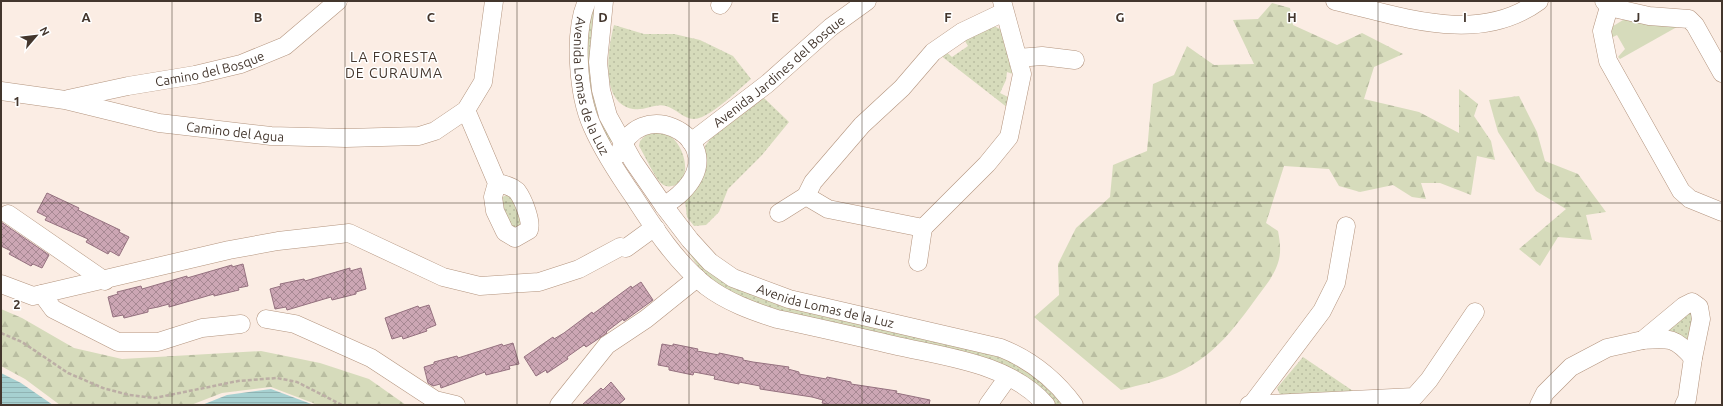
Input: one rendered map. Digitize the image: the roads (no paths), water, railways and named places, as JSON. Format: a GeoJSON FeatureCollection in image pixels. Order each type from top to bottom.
{"type":"FeatureCollection","features":[{"type":"Feature","properties":{"kind":"street","name":"Camino del Bosque"},"geometry":{"type":"LineString","coordinates":[[65,100],[128,86],[195,75],[241,64],[285,46],[338,1]]}},
{"type":"Feature","properties":{"kind":"street","name":"Camino del Agua"},"geometry":{"type":"LineString","coordinates":[[1,91],[65,100],[159,123],[271,136],[346,138],[419,136],[435,131],[466,110],[483,82],[494,1]]}},
{"type":"Feature","properties":{"kind":"street","name":"Avenida Lomas de la Luz"},"geometry":{"type":"LineString","coordinates":[[587,1],[581,26],[581,86],[591,126],[614,168],[652,224],[688,270],[697,278],[726,299],[750,310],[777,319],[976,364],[1008,377],[1028,388],[1046,405]]}},
{"type":"Feature","properties":{"kind":"street","name":"Avenida Lomas de la Luz"},"geometry":{"type":"LineString","coordinates":[[604,1],[598,62],[601,90],[608,116],[622,142],[664,206],[690,240],[705,256],[733,278],[789,299],[1000,348],[1016,354],[1038,368],[1059,387],[1074,405]]}},
{"type":"Feature","properties":{"kind":"street","name":"Avenida Jardines del Bosque"},"geometry":{"type":"LineString","coordinates":[[691,142],[767,84],[831,27],[866,1]]}},
{"type":"Feature","properties":{"kind":"street"},"geometry":{"type":"LineString","coordinates":[[1335,1],[1429,22],[1451,32],[1505,17],[1539,1]]}},
{"type":"Feature","properties":{"kind":"street"},"geometry":{"type":"LineString","coordinates":[[1722,73],[1696,24],[1688,19],[1649,16],[1607,4],[1602,32],[1608,61],[1681,191],[1690,199],[1722,212]]}},
{"type":"Feature","properties":{"kind":"street"},"geometry":{"type":"LineString","coordinates":[[779,213],[806,196],[813,182],[862,125],[902,88],[933,52],[1003,6],[1022,74],[1009,137],[987,164],[923,228],[918,262]]}},
{"type":"Feature","properties":{"kind":"street"},"geometry":{"type":"LineString","coordinates":[[1018,58],[1042,56],[1075,60]]}},
{"type":"Feature","properties":{"kind":"street"},"geometry":{"type":"LineString","coordinates":[[466,110],[497,183]]}},
{"type":"Feature","properties":{"kind":"street"},"geometry":{"type":"LineString","coordinates":[[622,142],[645,126],[657,123],[670,125],[681,131],[691,142],[696,153],[697,168],[691,181],[680,194],[664,206]]}},
{"type":"Feature","properties":{"kind":"street","name":"Avenida Lomas de la Luz"},"geometry":{"type":"LineString","coordinates":[[614,168],[622,142]]}},
{"type":"Feature","properties":{"kind":"street"},"geometry":{"type":"LineString","coordinates":[[806,196],[828,209],[923,228]]}},
{"type":"Feature","properties":{"kind":"street"},"geometry":{"type":"LineString","coordinates":[[8,214],[105,280]]}},
{"type":"Feature","properties":{"kind":"street"},"geometry":{"type":"LineString","coordinates":[[1,284],[33,296],[229,250],[278,241],[349,233],[443,277],[480,286],[539,282],[579,269],[620,247],[622,242],[643,226],[652,224]]}},
{"type":"Feature","properties":{"kind":"street"},"geometry":{"type":"LineString","coordinates":[[1250,405],[1322,311],[1333,292],[1336,283],[1346,226]]}},
{"type":"Feature","properties":{"kind":"street"},"geometry":{"type":"LineString","coordinates":[[559,405],[607,345],[646,319],[697,278]]}},
{"type":"Feature","properties":{"kind":"street"},"geometry":{"type":"LineString","coordinates":[[42,294],[53,309],[118,342],[158,342],[202,328],[241,324]]}},
{"type":"Feature","properties":{"kind":"street"},"geometry":{"type":"LineString","coordinates":[[1643,340],[1684,306],[1692,302],[1696,304],[1701,311],[1701,319],[1692,358],[1684,405]]}},
{"type":"Feature","properties":{"kind":"street"},"geometry":{"type":"LineString","coordinates":[[1250,405],[1414,397],[1429,380],[1475,312]]}},
{"type":"Feature","properties":{"kind":"street"},"geometry":{"type":"LineString","coordinates":[[266,319],[295,324],[371,358],[435,400],[456,405]]}},
{"type":"Feature","properties":{"kind":"street"},"geometry":{"type":"LineString","coordinates":[[1539,405],[1545,394],[1571,367],[1607,348],[1643,340],[1668,338],[1680,344],[1692,358]]}},
{"type":"Feature","properties":{"kind":"street"},"geometry":{"type":"LineString","coordinates":[[988,405],[1008,377]]}},
{"type":"Feature","properties":{"kind":"water"},"geometry":{"type":"Polygon","coordinates":[[[1,373],[21,383],[53,405],[1,405],[1,373]]]}},
{"type":"Feature","properties":{"kind":"water"},"geometry":{"type":"Polygon","coordinates":[[[271,389],[314,405],[202,405],[227,395],[271,389]]]}},
{"type":"Feature","properties":{"kind":"district","name":"LA FORESTA DE CURAUMA"},"geometry":{"type":"Point","coordinates":[394,66]}}]}
